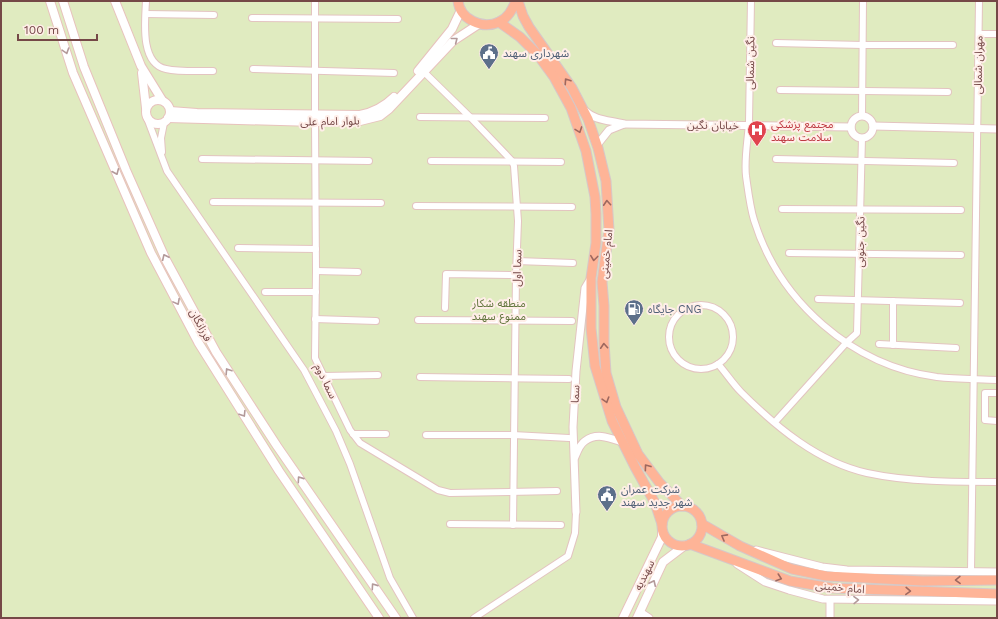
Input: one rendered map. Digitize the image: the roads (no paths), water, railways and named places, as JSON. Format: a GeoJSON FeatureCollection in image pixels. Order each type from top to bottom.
{"type":"FeatureCollection","features":[{"type":"Feature","properties":{"kind":"main road","name":"فرزانگان"},"geometry":{"type":"LineString","coordinates":[[50,1],[73,73],[151,253],[198,342],[279,471],[380,618]]}},
{"type":"Feature","properties":{"kind":"main road","name":"فرزانگان"},"geometry":{"type":"LineString","coordinates":[[63,1],[84,67],[123,162],[166,260],[216,352],[278,446],[396,618]]}},
{"type":"Feature","properties":{"kind":"main road"},"geometry":{"type":"LineString","coordinates":[[115,1],[141,66],[162,100],[166,102],[169,107],[168,118],[158,124],[152,123],[147,118],[141,66]]}},
{"type":"Feature","properties":{"kind":"main road"},"geometry":{"type":"LineString","coordinates":[[459,5],[470,20],[479,24],[490,25],[506,18],[517,1]]}},
{"type":"Feature","properties":{"kind":"main road","name":"امام خمینی"},"geometry":{"type":"LineString","coordinates":[[517,1],[529,26],[572,88],[588,119],[597,145],[606,181],[609,230],[602,282],[604,342],[606,373],[616,407],[638,454],[659,482],[682,506]]}},
{"type":"Feature","properties":{"kind":"main road","name":"بلوار امام علی"},"geometry":{"type":"LineString","coordinates":[[422,70],[452,29],[459,5]]}},
{"type":"Feature","properties":{"kind":"main road","name":"امام خمینی"},"geometry":{"type":"LineString","coordinates":[[499,22],[520,37],[538,55],[554,77],[571,108],[580,132],[586,151],[595,197],[596,243],[592,278],[591,328],[595,366],[612,421],[655,503],[662,527]]}},
{"type":"Feature","properties":{"kind":"main road","name":"بلوار امام علی"},"geometry":{"type":"LineString","coordinates":[[168,118],[197,113],[315,118],[360,115],[375,111],[388,103],[453,41],[479,24]]}},
{"type":"Feature","properties":{"kind":"main road"},"geometry":{"type":"LineString","coordinates":[[146,108],[152,101],[157,99],[162,100]]}},
{"type":"Feature","properties":{"kind":"main road"},"geometry":{"type":"LineString","coordinates":[[682,506],[693,510],[697,514],[702,524],[699,536],[687,545],[673,544],[664,536],[662,527],[664,518],[671,510],[682,506]]}},
{"type":"Feature","properties":{"kind":"main road","name":"امام خمینی"},"geometry":{"type":"LineString","coordinates":[[702,524],[740,546],[792,568],[826,576],[923,581],[997,580]]}},
{"type":"Feature","properties":{"kind":"main road","name":"سهندیه"},"geometry":{"type":"LineString","coordinates":[[623,618],[662,537],[662,527]]}},
{"type":"Feature","properties":{"kind":"main road","name":"امام خمینی"},"geometry":{"type":"LineString","coordinates":[[687,545],[790,581],[832,588],[997,594]]}},
{"type":"Feature","properties":{"kind":"main road","name":"سهندیه"},"geometry":{"type":"LineString","coordinates":[[638,615],[663,562],[687,545]]}},
{"type":"Feature","properties":{"kind":"main road"},"geometry":{"type":"LineString","coordinates":[[629,606],[638,615]]}},
{"type":"Feature","properties":{"kind":"street"},"geometry":{"type":"LineString","coordinates":[[146,1],[146,44],[150,55],[156,64],[166,69],[213,71]]}},
{"type":"Feature","properties":{"kind":"street","name":"سما دوم"},"geometry":{"type":"LineString","coordinates":[[315,1],[315,358],[353,434],[360,443],[438,490],[450,493],[557,491]]}},
{"type":"Feature","properties":{"kind":"street","name":"نگین شمالی"},"geometry":{"type":"LineString","coordinates":[[751,1],[746,175],[754,220],[763,244],[778,274],[794,296],[830,331],[868,356],[911,371],[936,377],[997,380]]}},
{"type":"Feature","properties":{"kind":"street"},"geometry":{"type":"LineString","coordinates":[[862,116],[863,1]]}},
{"type":"Feature","properties":{"kind":"street","name":"مهران شمالی"},"geometry":{"type":"LineString","coordinates":[[971,571],[979,1]]}},
{"type":"Feature","properties":{"kind":"street"},"geometry":{"type":"LineString","coordinates":[[146,14],[214,15]]}},
{"type":"Feature","properties":{"kind":"street"},"geometry":{"type":"LineString","coordinates":[[252,18],[398,19]]}},
{"type":"Feature","properties":{"kind":"street"},"geometry":{"type":"LineString","coordinates":[[979,34],[997,34]]}},
{"type":"Feature","properties":{"kind":"street"},"geometry":{"type":"LineString","coordinates":[[776,43],[953,45]]}},
{"type":"Feature","properties":{"kind":"street"},"geometry":{"type":"LineString","coordinates":[[253,69],[394,73]]}},
{"type":"Feature","properties":{"kind":"street"},"geometry":{"type":"LineString","coordinates":[[422,70],[512,161]]}},
{"type":"Feature","properties":{"kind":"street"},"geometry":{"type":"LineString","coordinates":[[780,90],[948,92]]}},
{"type":"Feature","properties":{"kind":"street","name":"خیابان نگین"},"geometry":{"type":"LineString","coordinates":[[583,110],[599,119],[624,124],[851,127]]}},
{"type":"Feature","properties":{"kind":"street"},"geometry":{"type":"LineString","coordinates":[[858,116],[868,118],[873,126],[870,134],[862,138],[859,138],[853,134],[851,127],[853,120],[858,116]]}},
{"type":"Feature","properties":{"kind":"street"},"geometry":{"type":"LineString","coordinates":[[420,117],[545,118]]}},
{"type":"Feature","properties":{"kind":"street"},"geometry":{"type":"LineString","coordinates":[[147,118],[167,171],[304,370],[322,403],[336,430],[350,464],[390,578],[413,618]]}},
{"type":"Feature","properties":{"kind":"street"},"geometry":{"type":"LineString","coordinates":[[162,158],[162,138],[168,118]]}},
{"type":"Feature","properties":{"kind":"street"},"geometry":{"type":"LineString","coordinates":[[597,145],[609,130],[624,124]]}},
{"type":"Feature","properties":{"kind":"street"},"geometry":{"type":"LineString","coordinates":[[873,126],[997,129]]}},
{"type":"Feature","properties":{"kind":"street","name":"نگین جنوبی"},"geometry":{"type":"LineString","coordinates":[[775,422],[847,342],[857,333],[862,138]]}},
{"type":"Feature","properties":{"kind":"street"},"geometry":{"type":"LineString","coordinates":[[776,158],[954,163]]}},
{"type":"Feature","properties":{"kind":"street"},"geometry":{"type":"LineString","coordinates":[[202,159],[369,161]]}},
{"type":"Feature","properties":{"kind":"street"},"geometry":{"type":"LineString","coordinates":[[431,161],[561,162]]}},
{"type":"Feature","properties":{"kind":"street","name":"سما اول"},"geometry":{"type":"LineString","coordinates":[[512,161],[514,166],[518,207],[513,436],[513,525]]}},
{"type":"Feature","properties":{"kind":"street"},"geometry":{"type":"LineString","coordinates":[[213,202],[316,204],[381,203]]}},
{"type":"Feature","properties":{"kind":"street"},"geometry":{"type":"LineString","coordinates":[[416,206],[572,207]]}},
{"type":"Feature","properties":{"kind":"street"},"geometry":{"type":"LineString","coordinates":[[782,209],[961,210]]}},
{"type":"Feature","properties":{"kind":"street"},"geometry":{"type":"LineString","coordinates":[[238,248],[316,249]]}},
{"type":"Feature","properties":{"kind":"street"},"geometry":{"type":"LineString","coordinates":[[789,253],[961,255]]}},
{"type":"Feature","properties":{"kind":"street"},"geometry":{"type":"LineString","coordinates":[[517,261],[573,263]]}},
{"type":"Feature","properties":{"kind":"street"},"geometry":{"type":"LineString","coordinates":[[316,271],[358,272]]}},
{"type":"Feature","properties":{"kind":"street"},"geometry":{"type":"LineString","coordinates":[[445,308],[446,274],[516,275]]}},
{"type":"Feature","properties":{"kind":"street","name":"سما"},"geometry":{"type":"LineString","coordinates":[[576,512],[573,427],[576,370],[585,288],[592,278]]}},
{"type":"Feature","properties":{"kind":"street"},"geometry":{"type":"LineString","coordinates":[[265,292],[316,292]]}},
{"type":"Feature","properties":{"kind":"street"},"geometry":{"type":"LineString","coordinates":[[818,299],[960,302]]}},
{"type":"Feature","properties":{"kind":"street"},"geometry":{"type":"LineString","coordinates":[[893,301],[893,345]]}},
{"type":"Feature","properties":{"kind":"street"},"geometry":{"type":"LineString","coordinates":[[699,306],[708,306],[718,310],[728,320],[732,330],[732,344],[728,353],[718,364],[704,368],[694,368],[685,364],[674,354],[670,340],[670,330],[674,321],[685,310],[699,306]]}},
{"type":"Feature","properties":{"kind":"street"},"geometry":{"type":"LineString","coordinates":[[315,319],[376,321]]}},
{"type":"Feature","properties":{"kind":"street"},"geometry":{"type":"LineString","coordinates":[[418,320],[572,321]]}},
{"type":"Feature","properties":{"kind":"street"},"geometry":{"type":"LineString","coordinates":[[879,344],[956,348]]}},
{"type":"Feature","properties":{"kind":"street"},"geometry":{"type":"LineString","coordinates":[[718,364],[740,391],[775,422],[809,449],[842,465],[867,473],[901,478],[997,482]]}},
{"type":"Feature","properties":{"kind":"street"},"geometry":{"type":"LineString","coordinates":[[324,376],[378,376]]}},
{"type":"Feature","properties":{"kind":"street"},"geometry":{"type":"LineString","coordinates":[[420,377],[569,379]]}},
{"type":"Feature","properties":{"kind":"street"},"geometry":{"type":"LineString","coordinates":[[997,393],[985,393],[985,420],[997,421]]}},
{"type":"Feature","properties":{"kind":"street"},"geometry":{"type":"LineString","coordinates":[[353,434],[386,434]]}},
{"type":"Feature","properties":{"kind":"street"},"geometry":{"type":"LineString","coordinates":[[426,435],[569,438]]}},
{"type":"Feature","properties":{"kind":"street"},"geometry":{"type":"LineString","coordinates":[[574,457],[585,440],[599,436],[607,436],[622,442]]}},
{"type":"Feature","properties":{"kind":"street"},"geometry":{"type":"LineString","coordinates":[[474,618],[568,556],[575,533],[576,512]]}},
{"type":"Feature","properties":{"kind":"street"},"geometry":{"type":"LineString","coordinates":[[450,524],[560,525]]}},
{"type":"Feature","properties":{"kind":"street"},"geometry":{"type":"LineString","coordinates":[[740,546],[822,567],[847,570],[997,572]]}},
{"type":"Feature","properties":{"kind":"street"},"geometry":{"type":"LineString","coordinates":[[728,559],[765,582],[823,599],[997,601]]}},
{"type":"Feature","properties":{"kind":"street"},"geometry":{"type":"LineString","coordinates":[[830,600],[830,618]]}},
{"type":"Feature","properties":{"kind":"street"},"geometry":{"type":"LineString","coordinates":[[638,615],[650,618]]}},
{"type":"Feature","properties":{"kind":"place","name":"شهرداری سهند"},"geometry":{"type":"Point","coordinates":[489,70]}},
{"type":"Feature","properties":{"kind":"place","name":"مجتمع پزشکی سلامت سهند"},"geometry":{"type":"Point","coordinates":[757,147]}},
{"type":"Feature","properties":{"kind":"place","name":"جایگاه CNG"},"geometry":{"type":"Point","coordinates":[634,326]}},
{"type":"Feature","properties":{"kind":"place","name":"شرکت عمران شهر جدید سهند"},"geometry":{"type":"Point","coordinates":[607,512]}},
{"type":"Feature","properties":{"kind":"park label","name":"منطقه شکار ممنوع سهند"},"geometry":{"type":"Point","coordinates":[499,309]}}]}
